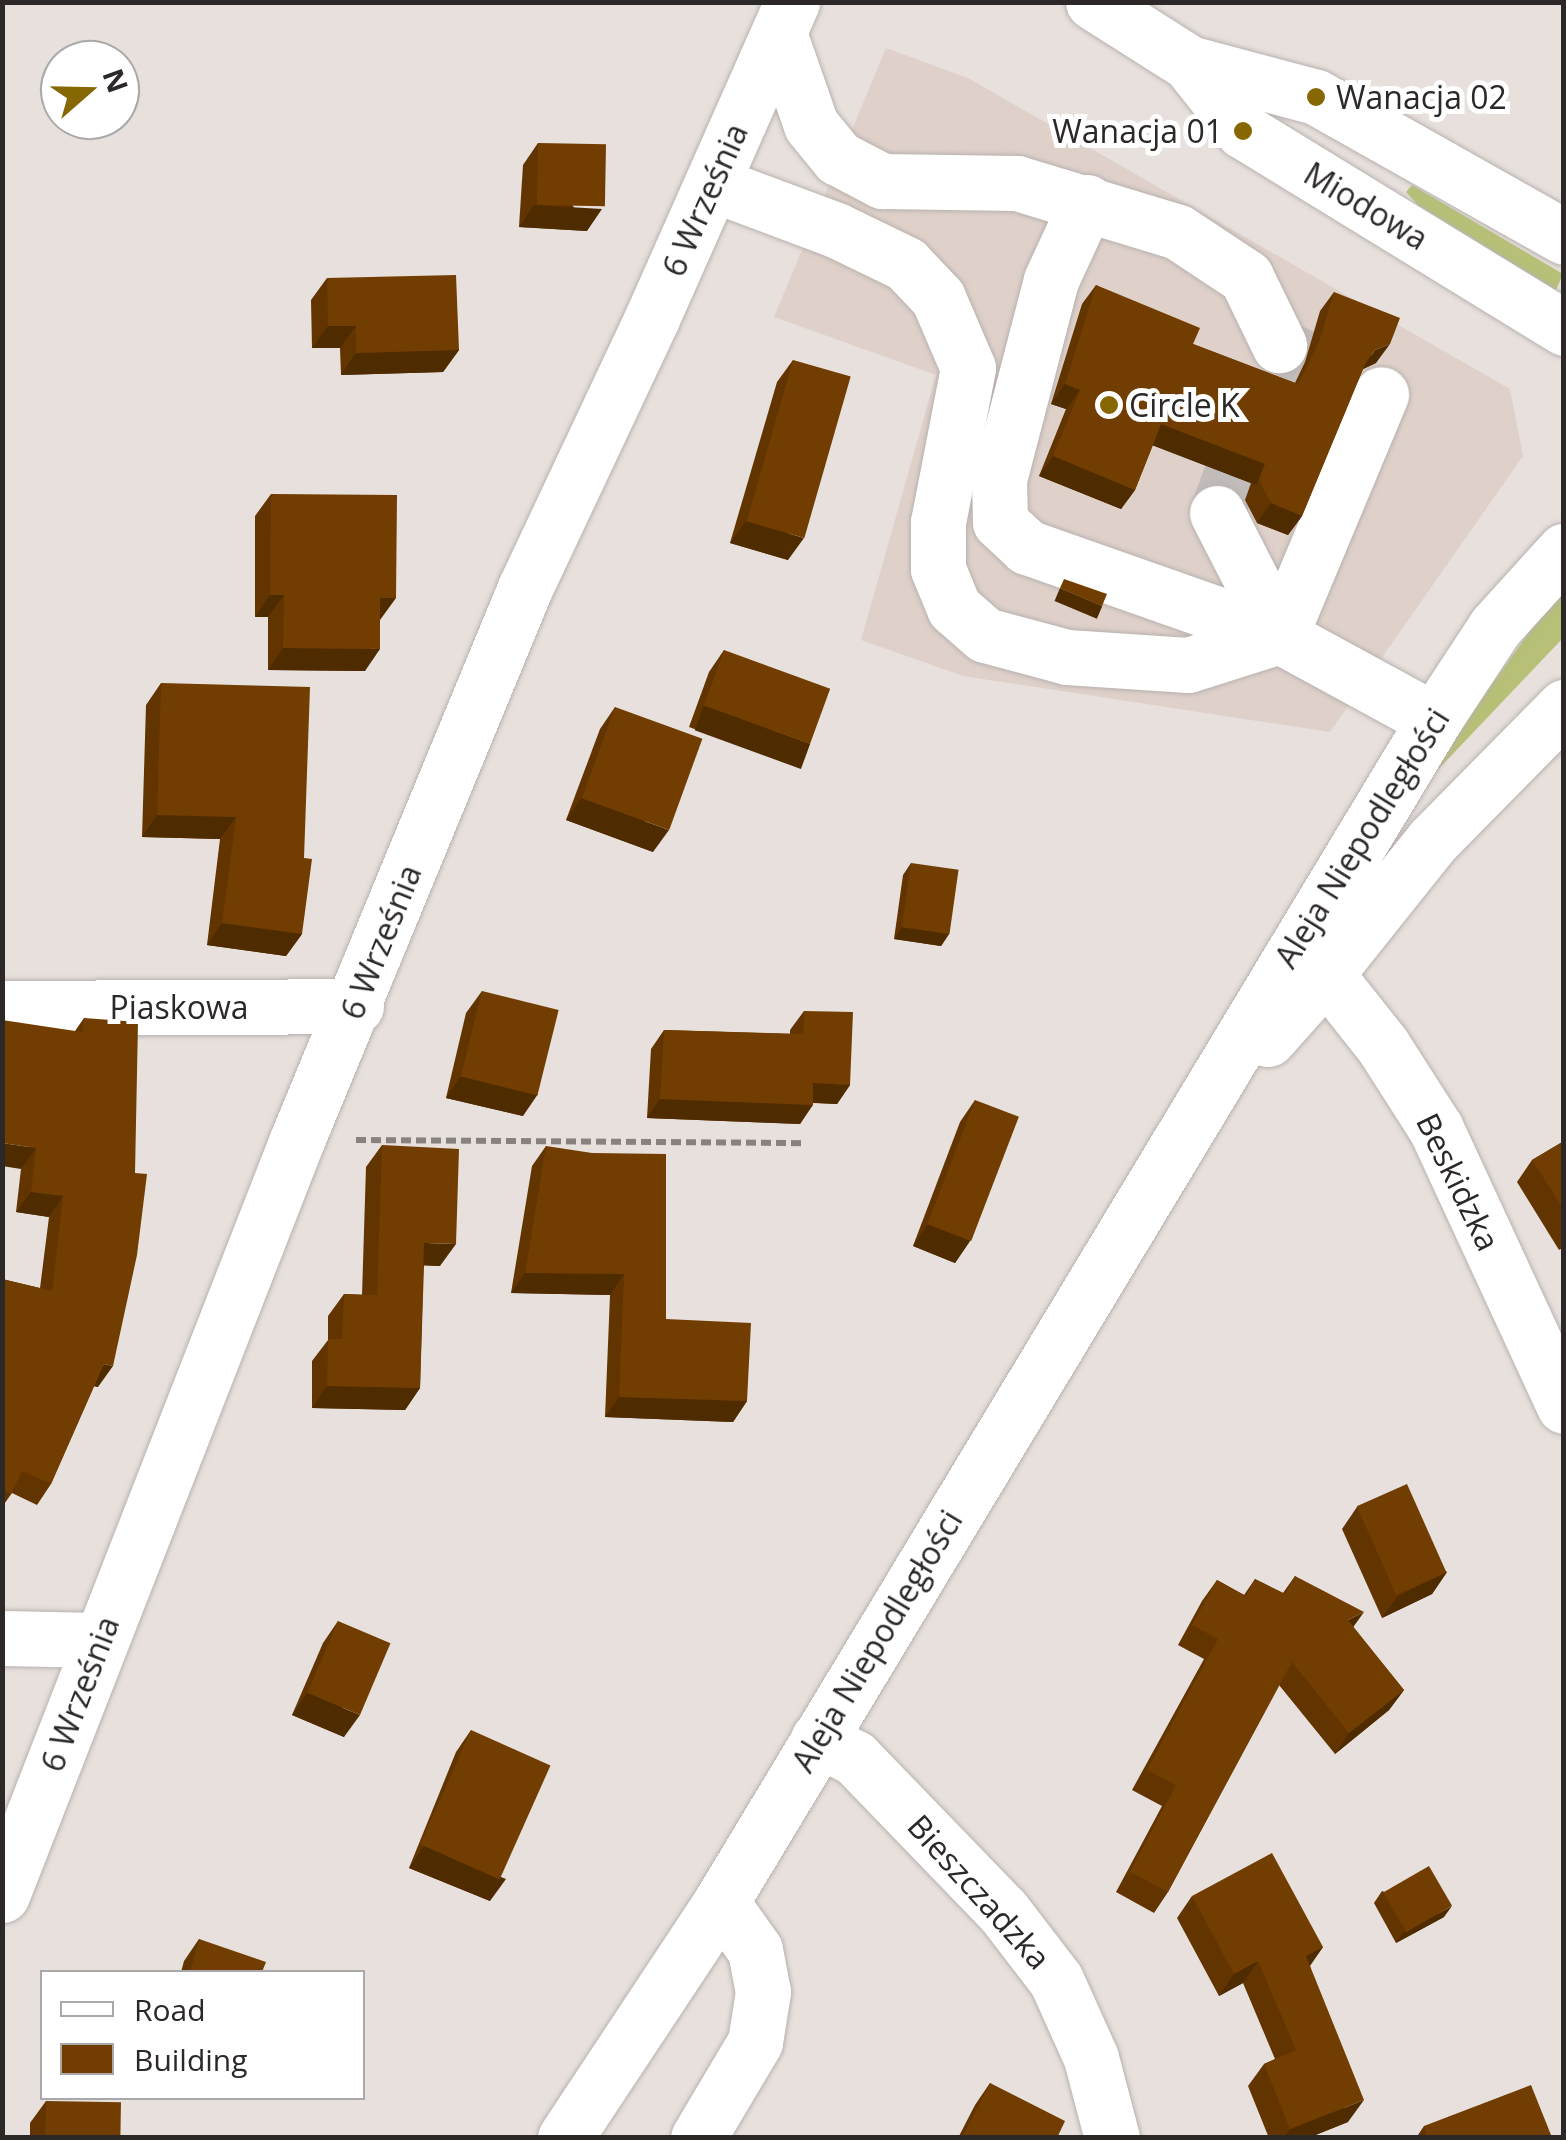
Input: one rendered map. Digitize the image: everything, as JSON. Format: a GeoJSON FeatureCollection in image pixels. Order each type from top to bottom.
{"type":"FeatureCollection","features":[{"type":"Feature","properties":{"kind":"street","name":"Miodowa"},"geometry":{"type":"LineString","coordinates":[[1093,2],[1189,62],[1316,97],[1564,236]]}},
{"type":"Feature","properties":{"kind":"street","name":"6 Września"},"geometry":{"type":"LineString","coordinates":[[2,1895],[297,1140],[356,1006],[525,588],[713,184],[785,18]]}},
{"type":"Feature","properties":{"kind":"street"},"geometry":{"type":"LineString","coordinates":[[785,18],[792,82],[811,125],[838,158],[882,182],[1018,182],[1178,232],[1246,277],[1279,346]]}},
{"type":"Feature","properties":{"kind":"street","name":"Miodowa"},"geometry":{"type":"LineString","coordinates":[[1189,62],[1243,130],[1564,328]]}},
{"type":"Feature","properties":{"kind":"street"},"geometry":{"type":"LineString","coordinates":[[713,184],[836,230],[906,264],[938,298],[968,368],[938,522],[938,570],[954,608],[985,635],[1067,658],[1188,665],[1280,636],[1381,394]]}},
{"type":"Feature","properties":{"kind":"street"},"geometry":{"type":"LineString","coordinates":[[1087,202],[1051,280],[999,478],[1000,522],[1027,547],[1280,636],[1434,720]]}},
{"type":"Feature","properties":{"kind":"street"},"geometry":{"type":"LineString","coordinates":[[1217,513],[1280,636]]}},
{"type":"Feature","properties":{"kind":"street","name":"Aleja Niepodległości"},"geometry":{"type":"LineString","coordinates":[[565,2138],[720,1902],[1434,720],[1495,627],[1564,551]]}},
{"type":"Feature","properties":{"kind":"street","name":"Aleja Niepodległości"},"geometry":{"type":"LineString","coordinates":[[1179,1138],[1326,974],[1433,840],[1564,708]]}},
{"type":"Feature","properties":{"kind":"street","name":"Beskidzka"},"geometry":{"type":"LineString","coordinates":[[1326,974],[1384,1046],[1436,1129],[1564,1406]]}},
{"type":"Feature","properties":{"kind":"street","name":"Piaskowa"},"geometry":{"type":"LineString","coordinates":[[2,1008],[356,1006]]}},
{"type":"Feature","properties":{"kind":"street"},"geometry":{"type":"LineString","coordinates":[[2,1638],[101,1640]]}},
{"type":"Feature","properties":{"kind":"street","name":"Bieszczadzka"},"geometry":{"type":"LineString","coordinates":[[818,1738],[856,1758],[1003,1911],[1056,1980],[1091,2058],[1112,2138]]}},
{"type":"Feature","properties":{"kind":"street"},"geometry":{"type":"LineString","coordinates":[[698,2138],[755,2042],[762,1992],[754,1950],[720,1902]]}},
{"type":"Feature","properties":{"kind":"path"},"geometry":{"type":"LineString","coordinates":[[297,1140],[805,1144]]}},
{"type":"Feature","properties":{"kind":"shaded area"},"geometry":{"type":"Polygon","coordinates":[[[886,48],[968,78],[1510,389],[1523,456],[1330,732],[963,676],[861,640],[936,375],[774,317],[886,48]]]}},
{"type":"Feature","properties":{"kind":"green space"},"geometry":{"type":"Polygon","coordinates":[[[1412,185],[1563,274],[1556,290],[1418,205],[1406,192],[1412,185]]]}},
{"type":"Feature","properties":{"kind":"green space"},"geometry":{"type":"Polygon","coordinates":[[[1563,585],[1563,638],[1429,779],[1424,779],[1563,585]]]}},
{"type":"Feature","properties":{"kind":"building"},"geometry":{"type":"Polygon","coordinates":[[[538,143],[606,144],[605,206],[537,205],[538,143]]]}},
{"type":"Feature","properties":{"kind":"building"},"geometry":{"type":"Polygon","coordinates":[[[456,275],[459,350],[356,353],[356,326],[328,326],[327,278],[456,275]]]}},
{"type":"Feature","properties":{"kind":"building"},"geometry":{"type":"Polygon","coordinates":[[[1096,285],[1200,328],[1193,344],[1298,384],[1319,342],[1334,292],[1400,318],[1390,344],[1375,350],[1366,362],[1302,516],[1271,503],[1259,480],[1265,464],[1161,424],[1135,490],[1053,456],[1080,390],[1065,384],[1096,285]]]}},
{"type":"Feature","properties":{"kind":"building"},"geometry":{"type":"Polygon","coordinates":[[[793,360],[851,377],[804,538],[747,521],[793,360]]]}},
{"type":"Feature","properties":{"kind":"building"},"geometry":{"type":"Polygon","coordinates":[[[271,494],[397,495],[396,598],[380,598],[380,649],[283,648],[284,595],[270,595],[271,494]]]}},
{"type":"Feature","properties":{"kind":"building"},"geometry":{"type":"Polygon","coordinates":[[[1064,579],[1107,594],[1102,606],[1060,588],[1064,579]]]}},
{"type":"Feature","properties":{"kind":"building"},"geometry":{"type":"Polygon","coordinates":[[[724,650],[830,689],[810,744],[704,705],[724,650]]]}},
{"type":"Feature","properties":{"kind":"building"},"geometry":{"type":"Polygon","coordinates":[[[161,683],[310,687],[304,858],[312,859],[302,934],[222,923],[236,817],[157,815],[161,683]]]}},
{"type":"Feature","properties":{"kind":"building"},"geometry":{"type":"Polygon","coordinates":[[[615,707],[702,739],[669,830],[582,798],[615,707]]]}},
{"type":"Feature","properties":{"kind":"building"},"geometry":{"type":"Polygon","coordinates":[[[911,863],[959,870],[949,934],[902,927],[911,863]]]}},
{"type":"Feature","properties":{"kind":"building"},"geometry":{"type":"Polygon","coordinates":[[[482,991],[559,1010],[537,1095],[461,1076],[482,991]]]}},
{"type":"Feature","properties":{"kind":"building"},"geometry":{"type":"Polygon","coordinates":[[[804,1011],[853,1012],[850,1085],[813,1083],[813,1105],[660,1099],[664,1030],[803,1034],[804,1011]]]}},
{"type":"Feature","properties":{"kind":"building"},"geometry":{"type":"Polygon","coordinates":[[[84,1018],[138,1022],[135,1173],[147,1174],[137,1255],[113,1366],[104,1364],[51,1484],[22,1471],[11,1494],[2,1490],[2,1279],[52,1291],[63,1196],[31,1192],[36,1148],[2,1143],[2,1020],[82,1032],[84,1018]]]}},
{"type":"Feature","properties":{"kind":"building"},"geometry":{"type":"Polygon","coordinates":[[[975,1100],[1019,1117],[971,1241],[927,1224],[975,1100]]]}},
{"type":"Feature","properties":{"kind":"building"},"geometry":{"type":"Polygon","coordinates":[[[1564,1141],[1564,1210],[1532,1160],[1564,1141]]]}},
{"type":"Feature","properties":{"kind":"building"},"geometry":{"type":"Polygon","coordinates":[[[382,1145],[459,1149],[456,1244],[424,1243],[420,1388],[327,1386],[328,1339],[342,1339],[344,1294],[377,1295],[382,1145]]]}},
{"type":"Feature","properties":{"kind":"building"},"geometry":{"type":"Polygon","coordinates":[[[546,1146],[592,1153],[666,1154],[666,1319],[751,1323],[747,1401],[619,1397],[624,1274],[525,1273],[546,1146]]]}},
{"type":"Feature","properties":{"kind":"building"},"geometry":{"type":"Polygon","coordinates":[[[1407,1484],[1446,1573],[1396,1595],[1357,1506],[1407,1484]]]}},
{"type":"Feature","properties":{"kind":"building"},"geometry":{"type":"Polygon","coordinates":[[[1295,1576],[1364,1612],[1348,1620],[1404,1690],[1349,1733],[1292,1662],[1168,1892],[1130,1872],[1176,1785],[1147,1770],[1218,1639],[1192,1625],[1217,1580],[1246,1596],[1255,1579],[1285,1594],[1295,1576]]]}},
{"type":"Feature","properties":{"kind":"building"},"geometry":{"type":"Polygon","coordinates":[[[338,1621],[390,1643],[360,1715],[308,1693],[338,1621]]]}},
{"type":"Feature","properties":{"kind":"building"},"geometry":{"type":"Polygon","coordinates":[[[471,1730],[550,1765],[500,1880],[420,1844],[471,1730]]]}},
{"type":"Feature","properties":{"kind":"building"},"geometry":{"type":"Polygon","coordinates":[[[1272,1853],[1323,1947],[1306,1956],[1364,2100],[1290,2129],[1264,2064],[1296,2050],[1258,1961],[1234,1974],[1192,1896],[1272,1853]]]}},
{"type":"Feature","properties":{"kind":"building"},"geometry":{"type":"Polygon","coordinates":[[[1429,1866],[1452,1906],[1406,1932],[1383,1893],[1429,1866]]]}},
{"type":"Feature","properties":{"kind":"building"},"geometry":{"type":"Polygon","coordinates":[[[199,1939],[266,1962],[263,1970],[191,1970],[199,1939]]]}},
{"type":"Feature","properties":{"kind":"building"},"geometry":{"type":"Polygon","coordinates":[[[990,2083],[1065,2121],[1057,2138],[962,2138],[990,2083]]]}},
{"type":"Feature","properties":{"kind":"building"},"geometry":{"type":"Polygon","coordinates":[[[1531,2085],[1551,2135],[1428,2138],[1424,2126],[1531,2085]]]}},
{"type":"Feature","properties":{"kind":"building"},"geometry":{"type":"Polygon","coordinates":[[[46,2101],[121,2102],[120,2138],[45,2138],[46,2101]]]}},
{"type":"Feature","properties":{"kind":"tunnel"},"geometry":{"type":"LineString","coordinates":[[1217,513],[1279,345],[1323,366]]}},
{"type":"Feature","properties":{"kind":"place","name":"Wanacja 02"},"geometry":{"type":"Point","coordinates":[1316,97]}},
{"type":"Feature","properties":{"kind":"place","name":"Wanacja 01"},"geometry":{"type":"Point","coordinates":[1243,131]}},
{"type":"Feature","properties":{"kind":"place","name":"Circle K"},"geometry":{"type":"Point","coordinates":[1109,405]}}]}
